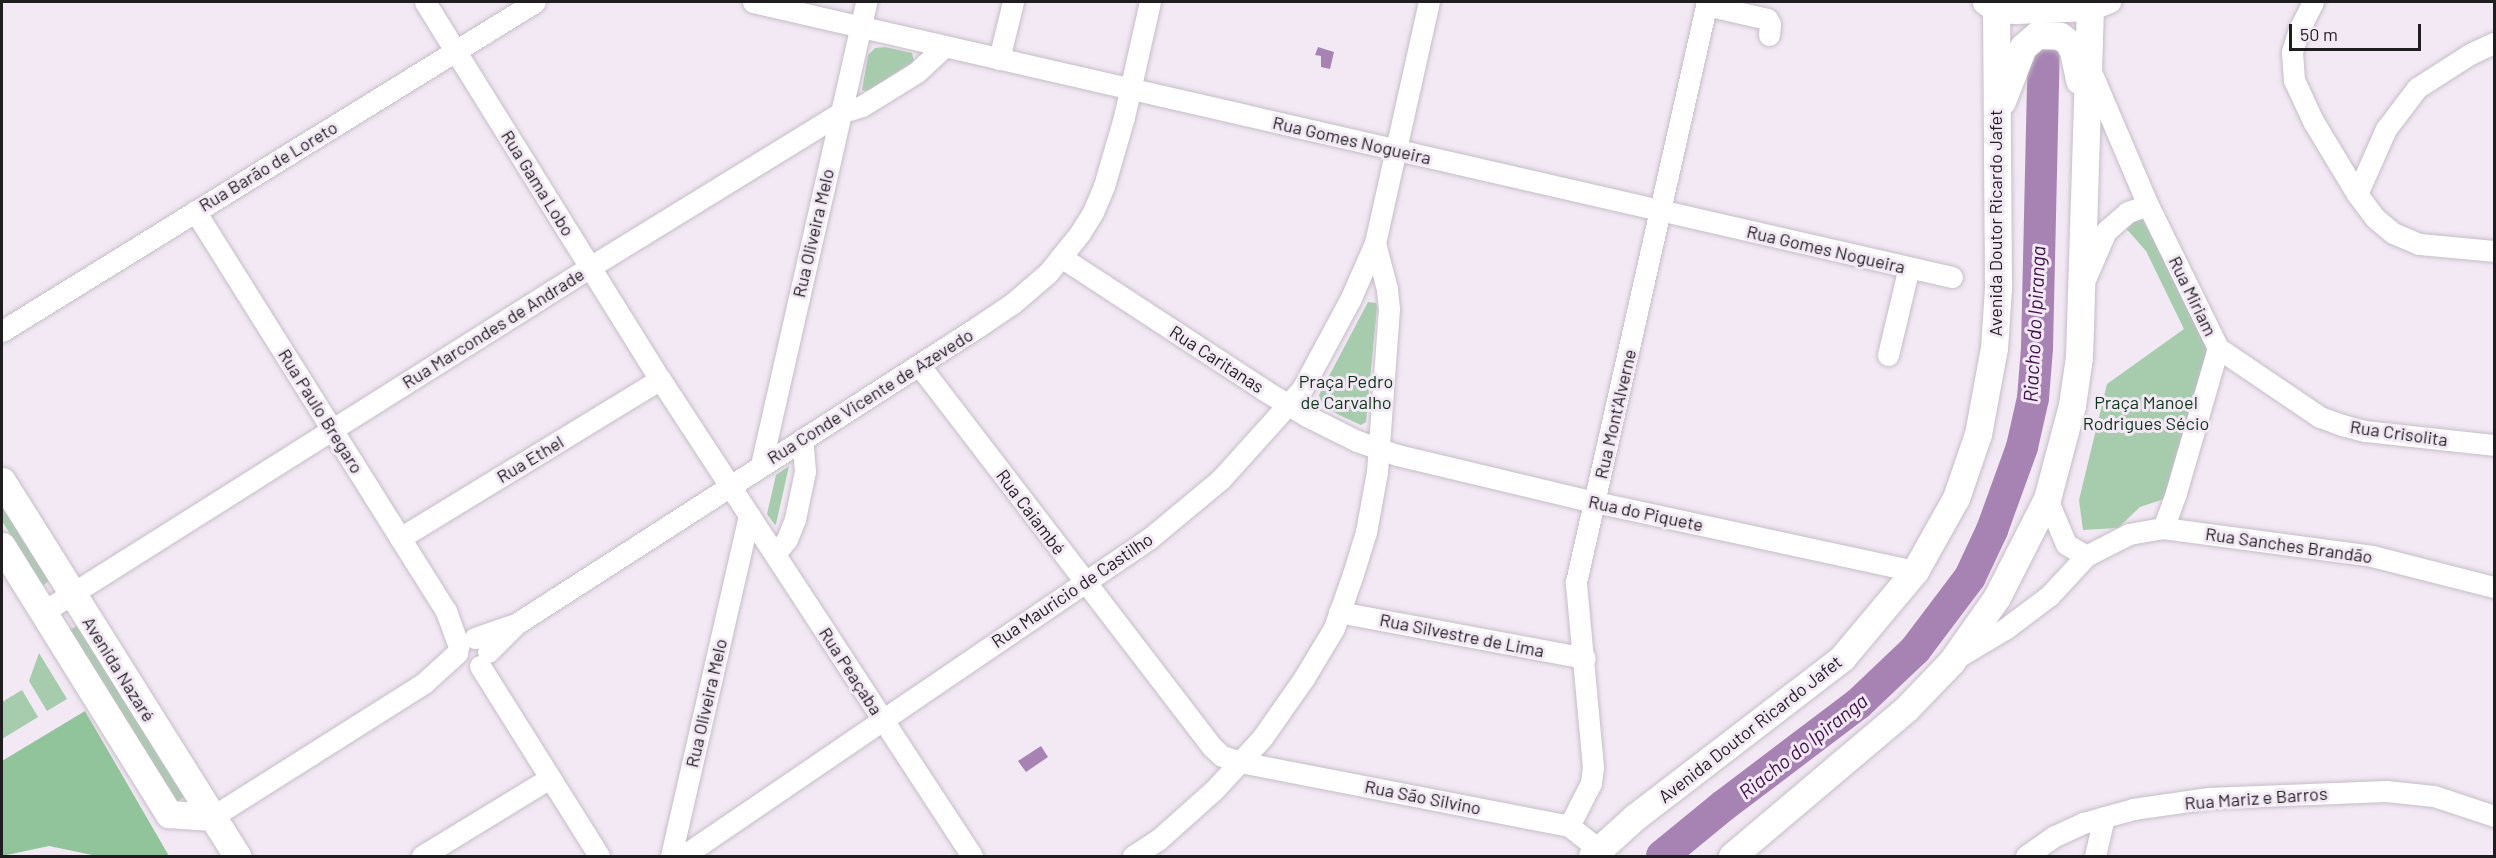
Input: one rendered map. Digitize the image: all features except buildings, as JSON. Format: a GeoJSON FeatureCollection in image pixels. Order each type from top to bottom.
{"type":"FeatureCollection","features":[{"type":"Feature","properties":{"kind":"main road","name":"Avenida Doutor Ricardo Jafet"},"geometry":{"type":"LineString","coordinates":[[1595,853],[1842,658],[1915,571],[1956,498],[1978,434],[1994,348],[1998,288],[1996,117],[1990,5]]}},
{"type":"Feature","properties":{"kind":"main road"},"geometry":{"type":"LineString","coordinates":[[1731,856],[1908,708],[1952,661],[1997,597],[2047,499],[2072,405],[2079,357],[2085,123],[2081,58],[2094,6]]}},
{"type":"Feature","properties":{"kind":"main road"},"geometry":{"type":"LineString","coordinates":[[1996,117],[2019,54],[2031,38],[2049,34],[2060,36],[2081,58]]}},
{"type":"Feature","properties":{"kind":"main road","name":"Avenida Nazaré"},"geometry":{"type":"LineString","coordinates":[[2,481],[237,856]]}},
{"type":"Feature","properties":{"kind":"main road","name":"Avenida Nazaré"},"geometry":{"type":"LineString","coordinates":[[2,546],[169,814],[212,817]]}},
{"type":"Feature","properties":{"kind":"street","name":"Rua Gama Lobo"},"geometry":{"type":"LineString","coordinates":[[425,2],[660,380],[729,486]]}},
{"type":"Feature","properties":{"kind":"street","name":"Rua Barão de Loreto"},"geometry":{"type":"LineString","coordinates":[[2,331],[535,2]]}},
{"type":"Feature","properties":{"kind":"street","name":"Rua Gomes Nogueira"},"geometry":{"type":"LineString","coordinates":[[753,2],[1952,277]]}},
{"type":"Feature","properties":{"kind":"street","name":"Rua Oliveira Melo"},"geometry":{"type":"LineString","coordinates":[[760,465],[866,2]]}},
{"type":"Feature","properties":{"kind":"street"},"geometry":{"type":"LineString","coordinates":[[999,59],[1013,2]]}},
{"type":"Feature","properties":{"kind":"street","name":"Rua Conde Vicente de Azevedo"},"geometry":{"type":"LineString","coordinates":[[212,817],[1013,303],[1061,258],[1085,226],[1100,195],[1130,89],[1150,2]]}},
{"type":"Feature","properties":{"kind":"street"},"geometry":{"type":"LineString","coordinates":[[1144,853],[1214,790],[1262,738],[1304,678],[1334,628],[1366,532],[1377,472],[1389,309],[1387,289],[1375,243],[1429,2]]}},
{"type":"Feature","properties":{"kind":"street"},"geometry":{"type":"LineString","coordinates":[[2313,2],[2299,29],[2292,52],[2295,80],[2313,121],[2356,194],[2375,218],[2393,233],[2420,244],[2494,251]]}},
{"type":"Feature","properties":{"kind":"street"},"geometry":{"type":"LineString","coordinates":[[1707,3],[1764,17],[1770,24],[1769,34]]}},
{"type":"Feature","properties":{"kind":"street","name":"Rua Mont'Alverne"},"geometry":{"type":"LineString","coordinates":[[1569,826],[1591,783],[1593,767],[1585,658],[1576,582],[1662,212],[1707,3]]}},
{"type":"Feature","properties":{"kind":"street"},"geometry":{"type":"LineString","coordinates":[[1990,5],[2094,6]]}},
{"type":"Feature","properties":{"kind":"street"},"geometry":{"type":"LineString","coordinates":[[2356,194],[2386,129],[2416,88],[2470,54],[2494,43]]}},
{"type":"Feature","properties":{"kind":"street","name":"Rua Marcondes de Andrade"},"geometry":{"type":"LineString","coordinates":[[43,612],[590,267],[840,113],[862,106],[917,72],[944,47]]}},
{"type":"Feature","properties":{"kind":"street","name":"Rua Miriam"},"geometry":{"type":"LineString","coordinates":[[2081,58],[2148,205],[2218,348],[2176,494],[2163,528]]}},
{"type":"Feature","properties":{"kind":"street"},"geometry":{"type":"LineString","coordinates":[[2082,286],[2106,231],[2128,212],[2148,205]]}},
{"type":"Feature","properties":{"kind":"street","name":"Rua Paulo Bregaro"},"geometry":{"type":"LineString","coordinates":[[195,211],[599,856]]}},
{"type":"Feature","properties":{"kind":"street","name":"Rua Mauricio de Castilho"},"geometry":{"type":"LineString","coordinates":[[683,856],[1150,538],[1203,495],[1221,479],[1302,389],[1325,349],[1375,243]]}},
{"type":"Feature","properties":{"kind":"street","name":"Rua Caritanas"},"geometry":{"type":"LineString","coordinates":[[1061,258],[1289,404],[1357,441],[1378,449]]}},
{"type":"Feature","properties":{"kind":"street"},"geometry":{"type":"LineString","coordinates":[[1888,355],[1909,267]]}},
{"type":"Feature","properties":{"kind":"street","name":"Rua Crisolita"},"geometry":{"type":"LineString","coordinates":[[2218,348],[2319,417],[2365,431],[2494,445]]}},
{"type":"Feature","properties":{"kind":"street","name":"Rua Caiambé"},"geometry":{"type":"LineString","coordinates":[[919,365],[1212,747],[1222,756],[1240,762]]}},
{"type":"Feature","properties":{"kind":"street","name":"Rua Ethel"},"geometry":{"type":"LineString","coordinates":[[400,538],[660,380]]}},
{"type":"Feature","properties":{"kind":"street"},"geometry":{"type":"LineString","coordinates":[[775,554],[787,539],[795,519],[805,471],[802,439]]}},
{"type":"Feature","properties":{"kind":"street","name":"Rua do Piquete"},"geometry":{"type":"LineString","coordinates":[[1378,449],[1595,502],[1915,571]]}},
{"type":"Feature","properties":{"kind":"street","name":"Rua Peaçaba"},"geometry":{"type":"LineString","coordinates":[[729,486],[972,856]]}},
{"type":"Feature","properties":{"kind":"street"},"geometry":{"type":"LineString","coordinates":[[2047,499],[2066,544],[2086,556]]}},
{"type":"Feature","properties":{"kind":"street","name":"Rua Oliveira Melo"},"geometry":{"type":"LineString","coordinates":[[671,856],[749,515]]}},
{"type":"Feature","properties":{"kind":"street","name":"Rua Sanches Brandão"},"geometry":{"type":"LineString","coordinates":[[1952,661],[2005,629],[2049,596],[2086,556],[2130,534],[2163,528],[2372,556],[2494,586]]}},
{"type":"Feature","properties":{"kind":"street","name":"Rua Silvestre de Lima"},"geometry":{"type":"LineString","coordinates":[[1339,612],[1585,658]]}},
{"type":"Feature","properties":{"kind":"street","name":"Rua São Silvino"},"geometry":{"type":"LineString","coordinates":[[1240,762],[1569,826],[1595,853]]}},
{"type":"Feature","properties":{"kind":"street"},"geometry":{"type":"LineString","coordinates":[[422,856],[550,778]]}},
{"type":"Feature","properties":{"kind":"street","name":"Rua Mariz e Barros"},"geometry":{"type":"LineString","coordinates":[[2026,856],[2055,836],[2083,823],[2133,809],[2209,798],[2386,791],[2434,796],[2494,816]]}},
{"type":"Feature","properties":{"kind":"street"},"geometry":{"type":"LineString","coordinates":[[2095,856],[2104,817]]}},
{"type":"Feature","properties":{"kind":"green space"},"geometry":{"type":"Polygon","coordinates":[[[885,47],[912,53],[914,61],[868,91],[862,90],[868,55],[875,48],[885,47]]]}},
{"type":"Feature","properties":{"kind":"green space","name":"Praça Manoel Rodrigues Sécio"},"geometry":{"type":"Polygon","coordinates":[[[2141,216],[2215,348],[2164,499],[2140,507],[2118,528],[2083,530],[2079,500],[2107,384],[2184,329],[2146,251],[2124,226],[2141,216]]]}},
{"type":"Feature","properties":{"kind":"green space","name":"Praça Pedro de Carvalho"},"geometry":{"type":"Polygon","coordinates":[[[1368,302],[1376,303],[1377,307],[1366,422],[1361,425],[1322,404],[1319,395],[1368,302]]]}},
{"type":"Feature","properties":{"kind":"green space"},"geometry":{"type":"Polygon","coordinates":[[[789,466],[775,525],[767,514],[776,475],[789,466]]]}},
{"type":"Feature","properties":{"kind":"green space"},"geometry":{"type":"Polygon","coordinates":[[[2,505],[49,581],[42,586],[2,521],[2,505]]]}},
{"type":"Feature","properties":{"kind":"green space"},"geometry":{"type":"Polygon","coordinates":[[[77,626],[184,797],[177,802],[69,630],[77,626]]]}},
{"type":"Feature","properties":{"kind":"green space"},"geometry":{"type":"Polygon","coordinates":[[[39,653],[67,699],[47,711],[29,681],[39,653]]]}},
{"type":"Feature","properties":{"kind":"green space"},"geometry":{"type":"Polygon","coordinates":[[[22,690],[38,717],[2,739],[2,702],[22,690]]]}},
{"type":"Feature","properties":{"kind":"green space"},"geometry":{"type":"Polygon","coordinates":[[[85,711],[169,856],[97,856],[49,846],[2,856],[2,761],[85,711]]]}},
{"type":"Feature","properties":{"kind":"shaded area"},"geometry":{"type":"Polygon","coordinates":[[[1318,47],[1334,52],[1330,69],[1321,67],[1321,56],[1315,55],[1318,47]]]}},
{"type":"Feature","properties":{"kind":"shaded area"},"geometry":{"type":"Polygon","coordinates":[[[1041,746],[1048,757],[1026,772],[1018,761],[1041,746]]]}},
{"type":"Feature","properties":{"kind":"waterway","name":"Riacho do Ipiranga"},"geometry":{"type":"LineString","coordinates":[[1662,856],[1723,806],[1858,704],[1915,650],[1970,577],[1992,530],[2022,447],[2033,398],[2037,348],[2045,5]]}}]}
